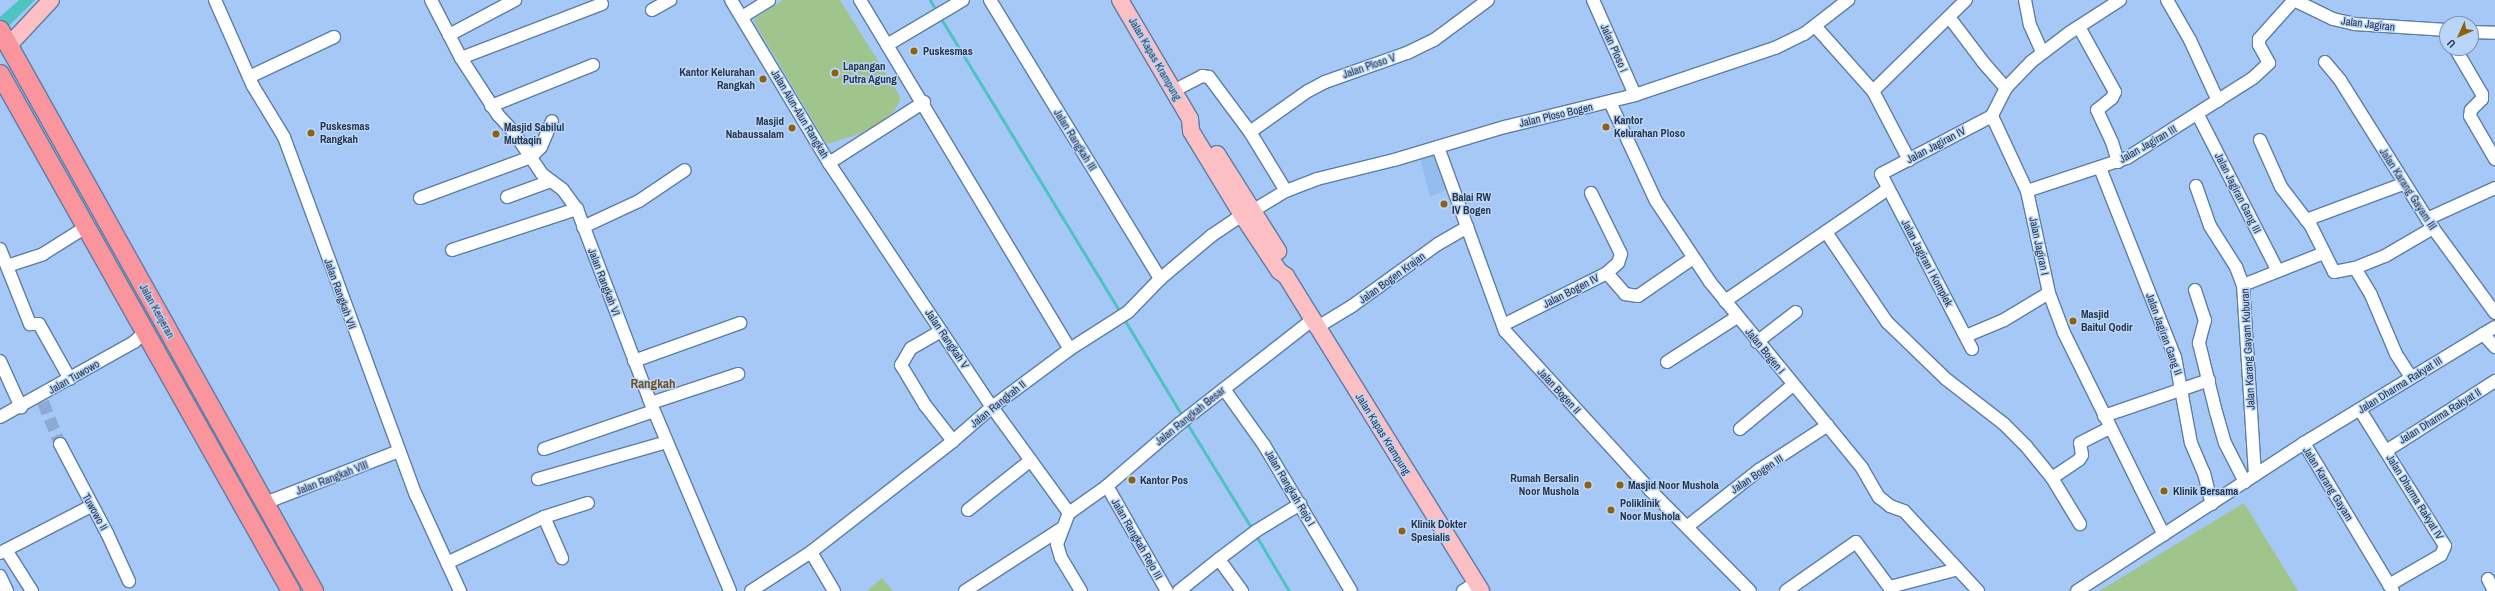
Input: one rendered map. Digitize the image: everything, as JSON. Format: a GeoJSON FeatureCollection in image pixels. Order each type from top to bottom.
{"type":"FeatureCollection","features":[{"type":"Feature","properties":{"kind":"highway","name":"Jalan Kenjeran"},"geometry":{"type":"LineString","coordinates":[[4,42],[314,591]]}},
{"type":"Feature","properties":{"kind":"highway","name":"Jalan Kenjeran"},"geometry":{"type":"LineString","coordinates":[[0,74],[291,591]]}},
{"type":"Feature","properties":{"kind":"main road"},"geometry":{"type":"LineString","coordinates":[[4,42],[51,0]]}},
{"type":"Feature","properties":{"kind":"main road","name":"Jalan Kapas Krampung"},"geometry":{"type":"LineString","coordinates":[[1120,0],[1190,119],[1200,124],[1248,213],[1287,267],[1286,276],[1473,588]]}},
{"type":"Feature","properties":{"kind":"street","name":"Jalan Rangkah VII"},"geometry":{"type":"LineString","coordinates":[[215,0],[249,77],[284,137],[399,451],[460,591]]}},
{"type":"Feature","properties":{"kind":"street","name":"Jalan Rangkah VI"},"geometry":{"type":"LineString","coordinates":[[431,0],[461,58],[491,106],[513,130],[542,174],[563,190],[577,210],[652,407],[730,591]]}},
{"type":"Feature","properties":{"kind":"street"},"geometry":{"type":"LineString","coordinates":[[449,35],[515,0]]}},
{"type":"Feature","properties":{"kind":"street"},"geometry":{"type":"LineString","coordinates":[[652,10],[670,0]]}},
{"type":"Feature","properties":{"kind":"street","name":"Jalan Alun-Alun Rangkah"},"geometry":{"type":"LineString","coordinates":[[730,0],[742,17],[829,163],[924,102]]}},
{"type":"Feature","properties":{"kind":"street"},"geometry":{"type":"LineString","coordinates":[[742,17],[769,0]]}},
{"type":"Feature","properties":{"kind":"street"},"geometry":{"type":"LineString","coordinates":[[860,0],[924,102],[1070,350]]}},
{"type":"Feature","properties":{"kind":"street","name":"Jalan Rangkah III"},"geometry":{"type":"LineString","coordinates":[[990,0],[1160,279]]}},
{"type":"Feature","properties":{"kind":"street","name":"Jalan Ploso V"},"geometry":{"type":"LineString","coordinates":[[1250,132],[1320,85],[1406,53],[1434,40],[1488,0]]}},
{"type":"Feature","properties":{"kind":"street","name":"Jalan Ploso I"},"geometry":{"type":"LineString","coordinates":[[1593,0],[1635,96]]}},
{"type":"Feature","properties":{"kind":"street","name":"Jalan Ploso Bogen"},"geometry":{"type":"LineString","coordinates":[[1248,213],[1286,191],[1332,175],[1438,147],[1505,127],[1635,96],[1787,44],[1815,26],[1848,0]]}},
{"type":"Feature","properties":{"kind":"street"},"geometry":{"type":"LineString","coordinates":[[1873,91],[1966,0]]}},
{"type":"Feature","properties":{"kind":"street"},"geometry":{"type":"LineString","coordinates":[[2025,0],[2030,25],[2042,52]]}},
{"type":"Feature","properties":{"kind":"street"},"geometry":{"type":"LineString","coordinates":[[1992,116],[2006,88],[2042,52],[2120,0]]}},
{"type":"Feature","properties":{"kind":"street"},"geometry":{"type":"LineString","coordinates":[[2168,0],[2190,40],[2218,101]]}},
{"type":"Feature","properties":{"kind":"street","name":"Jalan Jagiran III"},"geometry":{"type":"LineString","coordinates":[[2027,191],[2118,162],[2198,114],[2267,67],[2268,60],[2259,46],[2259,39],[2294,0]]}},
{"type":"Feature","properties":{"kind":"street","name":"Jalan Jagiran"},"geometry":{"type":"LineString","coordinates":[[2294,0],[2333,19],[2349,24],[2439,30]]}},
{"type":"Feature","properties":{"kind":"street"},"geometry":{"type":"LineString","coordinates":[[887,45],[940,14],[957,1]]}},
{"type":"Feature","properties":{"kind":"street"},"geometry":{"type":"LineString","coordinates":[[461,58],[602,4]]}},
{"type":"Feature","properties":{"kind":"street"},"geometry":{"type":"LineString","coordinates":[[1949,17],[1983,62],[2006,88]]}},
{"type":"Feature","properties":{"kind":"street"},"geometry":{"type":"LineString","coordinates":[[1815,26],[1873,91],[1909,160]]}},
{"type":"Feature","properties":{"kind":"street"},"geometry":{"type":"LineString","coordinates":[[2079,27],[2114,90],[2113,97],[2097,110],[2111,138],[2118,162]]}},
{"type":"Feature","properties":{"kind":"street"},"geometry":{"type":"LineString","coordinates":[[2479,32],[2495,33]]}},
{"type":"Feature","properties":{"kind":"street"},"geometry":{"type":"LineString","coordinates":[[249,77],[334,37]]}},
{"type":"Feature","properties":{"kind":"street"},"geometry":{"type":"LineString","coordinates":[[2460,56],[2482,94],[2482,99],[2471,110],[2470,116],[2495,159]]}},
{"type":"Feature","properties":{"kind":"street","name":"Jalan Karang Gayam III"},"geometry":{"type":"LineString","coordinates":[[2325,62],[2340,80],[2403,184],[2430,224],[2495,313]]}},
{"type":"Feature","properties":{"kind":"street"},"geometry":{"type":"LineString","coordinates":[[491,106],[593,65]]}},
{"type":"Feature","properties":{"kind":"street"},"geometry":{"type":"LineString","coordinates":[[1173,91],[1207,76],[1250,132],[1286,191]]}},
{"type":"Feature","properties":{"kind":"street","name":"Jalan Bogen I"},"geometry":{"type":"LineString","coordinates":[[1610,102],[1649,188],[1693,258],[1737,317],[1828,425],[1862,468],[1879,497],[1904,511],[1978,591]]}},
{"type":"Feature","properties":{"kind":"street","name":"Jalan Jagiran Gang III"},"geometry":{"type":"LineString","coordinates":[[2198,114],[2278,271]]}},
{"type":"Feature","properties":{"kind":"street","name":"Jalan Jagiran IV"},"geometry":{"type":"LineString","coordinates":[[1881,174],[1992,116]]}},
{"type":"Feature","properties":{"kind":"street","name":"Jalan Jagiran I"},"geometry":{"type":"LineString","coordinates":[[1992,116],[2027,191],[2049,293],[2064,333],[2164,535]]}},
{"type":"Feature","properties":{"kind":"street"},"geometry":{"type":"LineString","coordinates":[[420,198],[531,157],[541,147],[552,122]]}},
{"type":"Feature","properties":{"kind":"street"},"geometry":{"type":"LineString","coordinates":[[2260,140],[2284,193],[2306,220],[2334,272],[2355,268],[2404,246],[2430,224],[2495,188]]}},
{"type":"Feature","properties":{"kind":"street","name":"Jalan Bogen II"},"geometry":{"type":"LineString","coordinates":[[1438,147],[1503,325],[1518,348],[1650,490],[1688,526],[1750,591]]}},
{"type":"Feature","properties":{"kind":"street","name":"Jalan Rangkah V"},"geometry":{"type":"LineString","coordinates":[[829,163],[992,407],[1068,513]]}},
{"type":"Feature","properties":{"kind":"street","name":"Jalan Jagiran Gang II"},"geometry":{"type":"LineString","coordinates":[[2100,168],[2175,357],[2180,375],[2181,390],[2194,452],[2204,473],[2212,504]]}},
{"type":"Feature","properties":{"kind":"street"},"geometry":{"type":"LineString","coordinates":[[583,227],[639,201],[685,170]]}},
{"type":"Feature","properties":{"kind":"street","name":"Jalan Jagiran I Komplek"},"geometry":{"type":"LineString","coordinates":[[1881,174],[1972,349]]}},
{"type":"Feature","properties":{"kind":"street"},"geometry":{"type":"LineString","coordinates":[[507,197],[551,180]]}},
{"type":"Feature","properties":{"kind":"street"},"geometry":{"type":"LineString","coordinates":[[2306,220],[2403,184]]}},
{"type":"Feature","properties":{"kind":"street"},"geometry":{"type":"LineString","coordinates":[[2196,186],[2210,226],[2238,270],[2243,285]]}},
{"type":"Feature","properties":{"kind":"street"},"geometry":{"type":"LineString","coordinates":[[1725,301],[1888,189]]}},
{"type":"Feature","properties":{"kind":"street"},"geometry":{"type":"LineString","coordinates":[[1591,192],[1621,254],[1617,265],[1607,273]]}},
{"type":"Feature","properties":{"kind":"street"},"geometry":{"type":"LineString","coordinates":[[452,250],[577,210]]}},
{"type":"Feature","properties":{"kind":"street","name":"Jalan Rangkah II"},"geometry":{"type":"LineString","coordinates":[[751,591],[811,552],[953,441],[992,407],[1070,350],[1123,315],[1160,279],[1211,236],[1248,213]]}},
{"type":"Feature","properties":{"kind":"street"},"geometry":{"type":"LineString","coordinates":[[7,266],[43,254],[86,227]]}},
{"type":"Feature","properties":{"kind":"street","name":"Jalan Bogen Krajan"},"geometry":{"type":"LineString","coordinates":[[1314,324],[1352,306],[1438,244],[1468,227]]}},
{"type":"Feature","properties":{"kind":"street"},"geometry":{"type":"LineString","coordinates":[[1826,232],[1880,313],[1898,334],[1946,379],[2013,433],[2052,478],[2080,524]]}},
{"type":"Feature","properties":{"kind":"street"},"geometry":{"type":"LineString","coordinates":[[0,249],[30,324],[39,324],[70,379]]}},
{"type":"Feature","properties":{"kind":"street","name":"Jalan Karang Gayam Kuburan"},"geometry":{"type":"LineString","coordinates":[[2250,479],[2243,285],[2324,253]]}},
{"type":"Feature","properties":{"kind":"street","name":"Jalan Bogen IV"},"geometry":{"type":"LineString","coordinates":[[1503,325],[1607,273],[1625,294],[1634,297],[1650,290],[1693,258]]}},
{"type":"Feature","properties":{"kind":"street"},"geometry":{"type":"LineString","coordinates":[[2355,268],[2371,295],[2396,354],[2411,376]]}},
{"type":"Feature","properties":{"kind":"street"},"geometry":{"type":"LineString","coordinates":[[2195,290],[2205,320],[2199,340],[2225,443],[2250,479]]}},
{"type":"Feature","properties":{"kind":"street"},"geometry":{"type":"LineString","coordinates":[[1966,336],[2004,320],[2049,293]]}},
{"type":"Feature","properties":{"kind":"street"},"geometry":{"type":"LineString","coordinates":[[1758,342],[1796,312]]}},
{"type":"Feature","properties":{"kind":"street"},"geometry":{"type":"LineString","coordinates":[[1667,362],[1737,317]]}},
{"type":"Feature","properties":{"kind":"street"},"geometry":{"type":"LineString","coordinates":[[634,361],[740,322]]}},
{"type":"Feature","properties":{"kind":"street","name":"Jalan Rangkah Besar"},"geometry":{"type":"LineString","coordinates":[[1068,513],[1107,486],[1179,424],[1224,389],[1314,324]]}},
{"type":"Feature","properties":{"kind":"street","name":"Jalan Dharma Rakyat III"},"geometry":{"type":"LineString","coordinates":[[2304,443],[2360,410],[2411,376],[2495,327]]}},
{"type":"Feature","properties":{"kind":"street"},"geometry":{"type":"LineString","coordinates":[[941,331],[911,348],[901,364],[924,404],[953,441]]}},
{"type":"Feature","properties":{"kind":"street","name":"Jalan Tuwowo"},"geometry":{"type":"LineString","coordinates":[[0,417],[42,399],[70,379],[134,342],[145,332]]}},
{"type":"Feature","properties":{"kind":"street"},"geometry":{"type":"LineString","coordinates":[[2483,334],[2495,347]]}},
{"type":"Feature","properties":{"kind":"street"},"geometry":{"type":"LineString","coordinates":[[0,361],[21,407]]}},
{"type":"Feature","properties":{"kind":"street"},"geometry":{"type":"LineString","coordinates":[[544,449],[738,374]]}},
{"type":"Feature","properties":{"kind":"street"},"geometry":{"type":"LineString","coordinates":[[2104,416],[2210,380]]}},
{"type":"Feature","properties":{"kind":"street","name":"Jalan Dharma Rakyat II"},"geometry":{"type":"LineString","coordinates":[[2386,451],[2494,384]]}},
{"type":"Feature","properties":{"kind":"street"},"geometry":{"type":"LineString","coordinates":[[1740,429],[1793,385]]}},
{"type":"Feature","properties":{"kind":"street","name":"Jalan Rangkah Rejo I"},"geometry":{"type":"LineString","coordinates":[[1224,389],[1264,445],[1351,591]]}},
{"type":"Feature","properties":{"kind":"street","name":"Jalan Dharma Rakyat IV"},"geometry":{"type":"LineString","coordinates":[[2360,410],[2445,549],[2441,555],[2391,588]]}},
{"type":"Feature","properties":{"kind":"street","name":"Jalan Bogen III"},"geometry":{"type":"LineString","coordinates":[[1688,526],[1759,470],[1828,425]]}},
{"type":"Feature","properties":{"kind":"street"},"geometry":{"type":"LineString","coordinates":[[2052,478],[2080,459],[2080,443],[2110,428]]}},
{"type":"Feature","properties":{"kind":"street"},"geometry":{"type":"LineString","coordinates":[[538,479],[667,442]]}},
{"type":"Feature","properties":{"kind":"street","name":"Jalan Karang Gayam"},"geometry":{"type":"LineString","coordinates":[[2077,591],[2304,443],[2391,588]]}},
{"type":"Feature","properties":{"kind":"street","name":"Tuwowo II"},"geometry":{"type":"LineString","coordinates":[[60,444],[91,506],[107,533],[129,581]]}},
{"type":"Feature","properties":{"kind":"street","name":"Jalan Rangkah VIII"},"geometry":{"type":"LineString","coordinates":[[265,503],[399,451]]}},
{"type":"Feature","properties":{"kind":"street"},"geometry":{"type":"LineString","coordinates":[[968,510],[1031,460]]}},
{"type":"Feature","properties":{"kind":"street","name":"Jalan Rangkah Rejo III"},"geometry":{"type":"LineString","coordinates":[[1107,486],[1167,591]]}},
{"type":"Feature","properties":{"kind":"street"},"geometry":{"type":"LineString","coordinates":[[447,563],[544,517],[588,503]]}},
{"type":"Feature","properties":{"kind":"street"},"geometry":{"type":"LineString","coordinates":[[1179,591],[1252,533],[1300,504]]}},
{"type":"Feature","properties":{"kind":"street"},"geometry":{"type":"LineString","coordinates":[[32,591],[3,552],[91,506]]}},
{"type":"Feature","properties":{"kind":"street"},"geometry":{"type":"LineString","coordinates":[[1068,513],[1058,538],[1059,552],[1082,591]]}},
{"type":"Feature","properties":{"kind":"street"},"geometry":{"type":"LineString","coordinates":[[544,517],[562,558]]}},
{"type":"Feature","properties":{"kind":"street"},"geometry":{"type":"LineString","coordinates":[[965,591],[1061,529]]}},
{"type":"Feature","properties":{"kind":"street"},"geometry":{"type":"LineString","coordinates":[[1786,591],[1856,542],[1891,589],[1958,569]]}},
{"type":"Feature","properties":{"kind":"street"},"geometry":{"type":"LineString","coordinates":[[811,552],[834,591]]}},
{"type":"Feature","properties":{"kind":"street"},"geometry":{"type":"LineString","coordinates":[[1219,559],[1242,591]]}},
{"type":"Feature","properties":{"kind":"street"},"geometry":{"type":"LineString","coordinates":[[0,576],[8,591]]}},
{"type":"Feature","properties":{"kind":"street"},"geometry":{"type":"LineString","coordinates":[[2488,579],[2494,591]]}},
{"type":"Feature","properties":{"kind":"shaded area"},"geometry":{"type":"Polygon","coordinates":[[[19,0],[35,0],[0,35],[0,17],[19,0]]]}},
{"type":"Feature","properties":{"kind":"shaded area","name":"Lapangan Putra Agung"},"geometry":{"type":"Polygon","coordinates":[[[783,0],[840,0],[901,98],[895,110],[879,123],[859,134],[827,144],[753,20],[783,0]]]}},
{"type":"Feature","properties":{"kind":"shaded area"},"geometry":{"type":"Polygon","coordinates":[[[1439,151],[1452,187],[1430,197],[1420,158],[1439,151]]]}},
{"type":"Feature","properties":{"kind":"shaded area"},"geometry":{"type":"Polygon","coordinates":[[[2244,503],[2298,591],[2099,591],[2244,503]]]}},
{"type":"Feature","properties":{"kind":"shaded area"},"geometry":{"type":"Polygon","coordinates":[[[882,578],[893,591],[867,591],[882,578]]]}},
{"type":"Feature","properties":{"kind":"waterway"},"geometry":{"type":"LineString","coordinates":[[930,0],[937,12]]}},
{"type":"Feature","properties":{"kind":"waterway"},"geometry":{"type":"LineString","coordinates":[[940,17],[1121,314]]}},
{"type":"Feature","properties":{"kind":"waterway"},"geometry":{"type":"LineString","coordinates":[[1124,319],[1183,417]]}},
{"type":"Feature","properties":{"kind":"waterway"},"geometry":{"type":"LineString","coordinates":[[1186,422],[1252,529]]}},
{"type":"Feature","properties":{"kind":"waterway"},"geometry":{"type":"LineString","coordinates":[[1255,534],[1289,591]]}},
{"type":"Feature","properties":{"kind":"tunnel"},"geometry":{"type":"LineString","coordinates":[[43,402],[60,444]]}},
{"type":"Feature","properties":{"kind":"place","name":"Puskesmas"},"geometry":{"type":"Point","coordinates":[914,51]}},
{"type":"Feature","properties":{"kind":"place","name":"Lapangan Putra Agung"},"geometry":{"type":"Point","coordinates":[835,73]}},
{"type":"Feature","properties":{"kind":"place","name":"Kantor Kelurahan Rangkah"},"geometry":{"type":"Point","coordinates":[763,79]}},
{"type":"Feature","properties":{"kind":"place","name":"Kantor Kelurahan Ploso"},"geometry":{"type":"Point","coordinates":[1606,127]}},
{"type":"Feature","properties":{"kind":"place","name":"Masjid Nabaussalam"},"geometry":{"type":"Point","coordinates":[792,128]}},
{"type":"Feature","properties":{"kind":"place","name":"Puskesmas Rangkah"},"geometry":{"type":"Point","coordinates":[311,133]}},
{"type":"Feature","properties":{"kind":"place","name":"Masjid Sabilul Muttaqin"},"geometry":{"type":"Point","coordinates":[496,134]}},
{"type":"Feature","properties":{"kind":"place","name":"Balai RW IV Bogen"},"geometry":{"type":"Point","coordinates":[1444,204]}},
{"type":"Feature","properties":{"kind":"place","name":"Masjid Baitul Qodir"},"geometry":{"type":"Point","coordinates":[2073,321]}},
{"type":"Feature","properties":{"kind":"place","name":"Kantor Pos"},"geometry":{"type":"Point","coordinates":[1132,480]}},
{"type":"Feature","properties":{"kind":"place","name":"Rumah Bersalin Noor Mushola"},"geometry":{"type":"Point","coordinates":[1588,485]}},
{"type":"Feature","properties":{"kind":"place","name":"Masjid Noor Mushola"},"geometry":{"type":"Point","coordinates":[1620,485]}},
{"type":"Feature","properties":{"kind":"place","name":"Klinik Bersama"},"geometry":{"type":"Point","coordinates":[2164,491]}},
{"type":"Feature","properties":{"kind":"place","name":"Poliklinik Noor Mushola"},"geometry":{"type":"Point","coordinates":[1611,510]}},
{"type":"Feature","properties":{"kind":"place","name":"Klinik Dokter Spesialis"},"geometry":{"type":"Point","coordinates":[1402,531]}},
{"type":"Feature","properties":{"kind":"district","name":"Rangkah"},"geometry":{"type":"Point","coordinates":[653,384]}}]}
